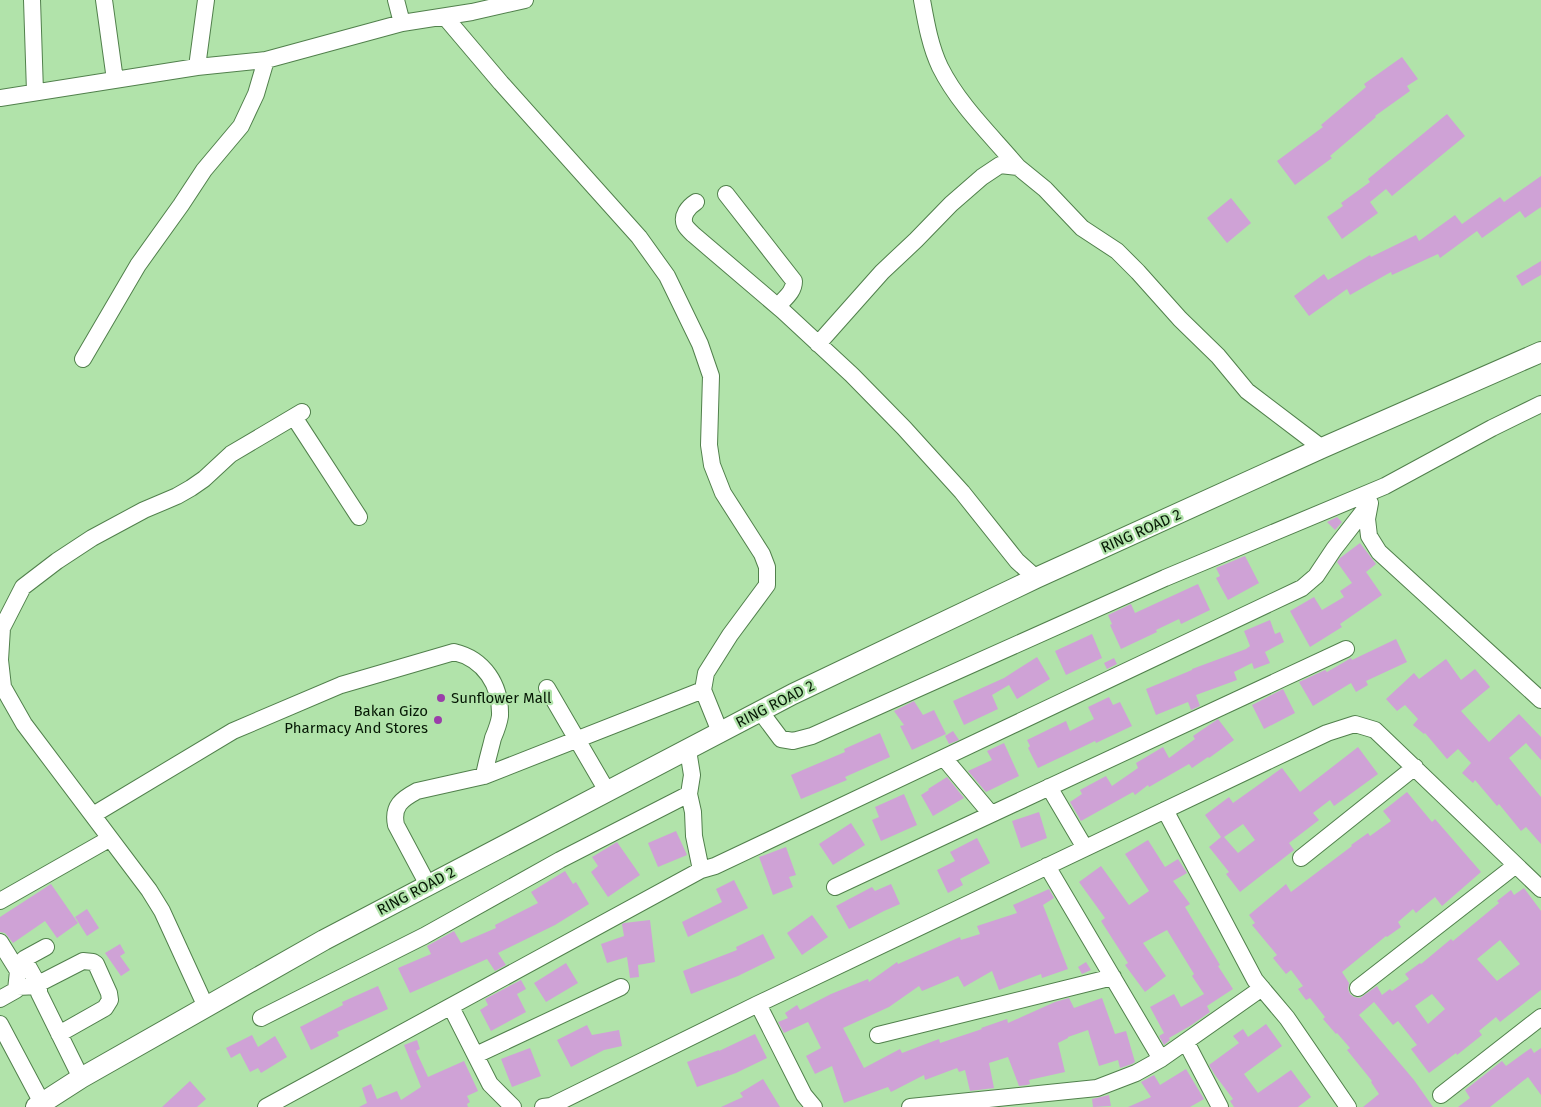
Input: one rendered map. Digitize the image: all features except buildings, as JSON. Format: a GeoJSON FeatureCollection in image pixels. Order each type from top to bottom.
{"type":"FeatureCollection","features":[{"type":"Feature","properties":{"kind":"main road","name":"RING ROAD 2"},"geometry":{"type":"LineString","coordinates":[[39,1105],[81,1078],[324,940],[760,711],[1036,578],[1322,448],[1541,352]]}},
{"type":"Feature","properties":{"kind":"street"},"geometry":{"type":"LineString","coordinates":[[32,0],[35,92]]}},
{"type":"Feature","properties":{"kind":"street"},"geometry":{"type":"LineString","coordinates":[[104,0],[115,80]]}},
{"type":"Feature","properties":{"kind":"street"},"geometry":{"type":"LineString","coordinates":[[197,67],[206,0]]}},
{"type":"Feature","properties":{"kind":"street"},"geometry":{"type":"LineString","coordinates":[[396,0],[402,23]]}},
{"type":"Feature","properties":{"kind":"street"},"geometry":{"type":"LineString","coordinates":[[0,98],[197,67],[266,60],[402,23],[445,16],[472,6],[525,0]]}},
{"type":"Feature","properties":{"kind":"street"},"geometry":{"type":"LineString","coordinates":[[922,0],[928,32],[939,65],[947,80],[961,102],[1018,167],[1045,189],[1082,228],[1117,251],[1180,319],[1218,356],[1247,391],[1322,448]]}},
{"type":"Feature","properties":{"kind":"street"},"geometry":{"type":"LineString","coordinates":[[445,16],[501,84],[639,237],[667,276],[700,344],[711,376],[708,445],[712,465],[723,492],[762,554],[767,567],[767,585],[730,635],[706,674],[703,690],[720,732]]}},
{"type":"Feature","properties":{"kind":"street"},"geometry":{"type":"LineString","coordinates":[[83,359],[138,265],[204,170],[241,126],[256,94],[266,60]]}},
{"type":"Feature","properties":{"kind":"street"},"geometry":{"type":"LineString","coordinates":[[818,344],[882,272],[958,198],[982,177],[1000,165],[1018,167]]}},
{"type":"Feature","properties":{"kind":"street"},"geometry":{"type":"LineString","coordinates":[[726,194],[794,282],[791,292],[778,306]]}},
{"type":"Feature","properties":{"kind":"street"},"geometry":{"type":"LineString","coordinates":[[696,202],[690,206],[684,216],[685,226],[778,306],[904,428],[962,492],[1017,561],[1036,578]]}},
{"type":"Feature","properties":{"kind":"street"},"geometry":{"type":"LineString","coordinates":[[760,711],[781,739],[793,741],[812,736],[1165,578],[1385,486],[1492,428],[1541,404]]}},
{"type":"Feature","properties":{"kind":"street"},"geometry":{"type":"LineString","coordinates":[[206,1007],[162,911],[149,890],[24,724],[2,687],[0,660],[2,628],[23,587],[57,560],[92,538],[144,510],[191,488],[204,479],[231,454],[298,415],[359,517]]}},
{"type":"Feature","properties":{"kind":"street"},"geometry":{"type":"LineString","coordinates":[[266,1107],[701,870],[715,866],[1302,588],[1316,576],[1334,549],[1385,486]]}},
{"type":"Feature","properties":{"kind":"street"},"geometry":{"type":"LineString","coordinates":[[1369,504],[1367,519],[1369,536],[1379,552],[1541,700]]}},
{"type":"Feature","properties":{"kind":"street"},"geometry":{"type":"LineString","coordinates":[[835,887],[1346,649]]}},
{"type":"Feature","properties":{"kind":"street"},"geometry":{"type":"LineString","coordinates":[[93,815],[233,731],[341,685],[454,652],[464,654],[491,675],[499,700],[500,717],[486,761],[484,776]]}},
{"type":"Feature","properties":{"kind":"street"},"geometry":{"type":"LineString","coordinates":[[547,688],[607,791]]}},
{"type":"Feature","properties":{"kind":"street"},"geometry":{"type":"LineString","coordinates":[[428,885],[396,825],[394,817],[400,802],[417,791],[484,776],[703,690]]}},
{"type":"Feature","properties":{"kind":"street"},"geometry":{"type":"LineString","coordinates":[[548,1107],[758,1004],[1327,733],[1355,724],[1375,730],[1415,766],[1541,888]]}},
{"type":"Feature","properties":{"kind":"street"},"geometry":{"type":"LineString","coordinates":[[688,750],[692,775],[689,794],[693,812],[694,836],[701,870]]}},
{"type":"Feature","properties":{"kind":"street"},"geometry":{"type":"LineString","coordinates":[[944,758],[991,814]]}},
{"type":"Feature","properties":{"kind":"street"},"geometry":{"type":"LineString","coordinates":[[1301,858],[1415,766]]}},
{"type":"Feature","properties":{"kind":"street"},"geometry":{"type":"LineString","coordinates":[[1049,787],[1085,848]]}},
{"type":"Feature","properties":{"kind":"street"},"geometry":{"type":"LineString","coordinates":[[261,1018],[424,936],[560,860],[689,794]]}},
{"type":"Feature","properties":{"kind":"street"},"geometry":{"type":"LineString","coordinates":[[1165,810],[1256,980],[1287,1018],[1348,1107]]}},
{"type":"Feature","properties":{"kind":"street"},"geometry":{"type":"LineString","coordinates":[[0,901],[109,839]]}},
{"type":"Feature","properties":{"kind":"street"},"geometry":{"type":"LineString","coordinates":[[1358,988],[1516,864]]}},
{"type":"Feature","properties":{"kind":"street"},"geometry":{"type":"LineString","coordinates":[[1047,866],[1161,1059]]}},
{"type":"Feature","properties":{"kind":"street"},"geometry":{"type":"LineString","coordinates":[[0,942],[18,971],[16,990],[0,999]]}},
{"type":"Feature","properties":{"kind":"street"},"geometry":{"type":"LineString","coordinates":[[46,947],[24,959],[39,986],[39,993],[81,1078]]}},
{"type":"Feature","properties":{"kind":"street"},"geometry":{"type":"LineString","coordinates":[[17,987],[39,986],[42,982],[83,961],[96,964],[109,993],[110,1000],[105,1008],[59,1034]]}},
{"type":"Feature","properties":{"kind":"street"},"geometry":{"type":"LineString","coordinates":[[878,1036],[1113,977]]}},
{"type":"Feature","properties":{"kind":"street"},"geometry":{"type":"LineString","coordinates":[[476,1055],[620,987]]}},
{"type":"Feature","properties":{"kind":"street"},"geometry":{"type":"LineString","coordinates":[[910,1107],[1097,1088],[1136,1073],[1161,1059],[1262,988]]}},
{"type":"Feature","properties":{"kind":"street"},"geometry":{"type":"LineString","coordinates":[[758,1004],[804,1095],[814,1107]]}},
{"type":"Feature","properties":{"kind":"street"},"geometry":{"type":"LineString","coordinates":[[451,1006],[490,1084],[513,1107]]}},
{"type":"Feature","properties":{"kind":"street"},"geometry":{"type":"LineString","coordinates":[[1441,1096],[1541,1017]]}},
{"type":"Feature","properties":{"kind":"street"},"geometry":{"type":"LineString","coordinates":[[0,1024],[39,1105]]}},
{"type":"Feature","properties":{"kind":"street"},"geometry":{"type":"LineString","coordinates":[[1186,1042],[1220,1107]]}},
{"type":"Feature","properties":{"kind":"place","name":"Sunflower Mall"},"geometry":{"type":"Point","coordinates":[441,698]}},
{"type":"Feature","properties":{"kind":"place","name":"Bakan Gizo Pharmacy And Stores"},"geometry":{"type":"Point","coordinates":[438,720]}}]}
